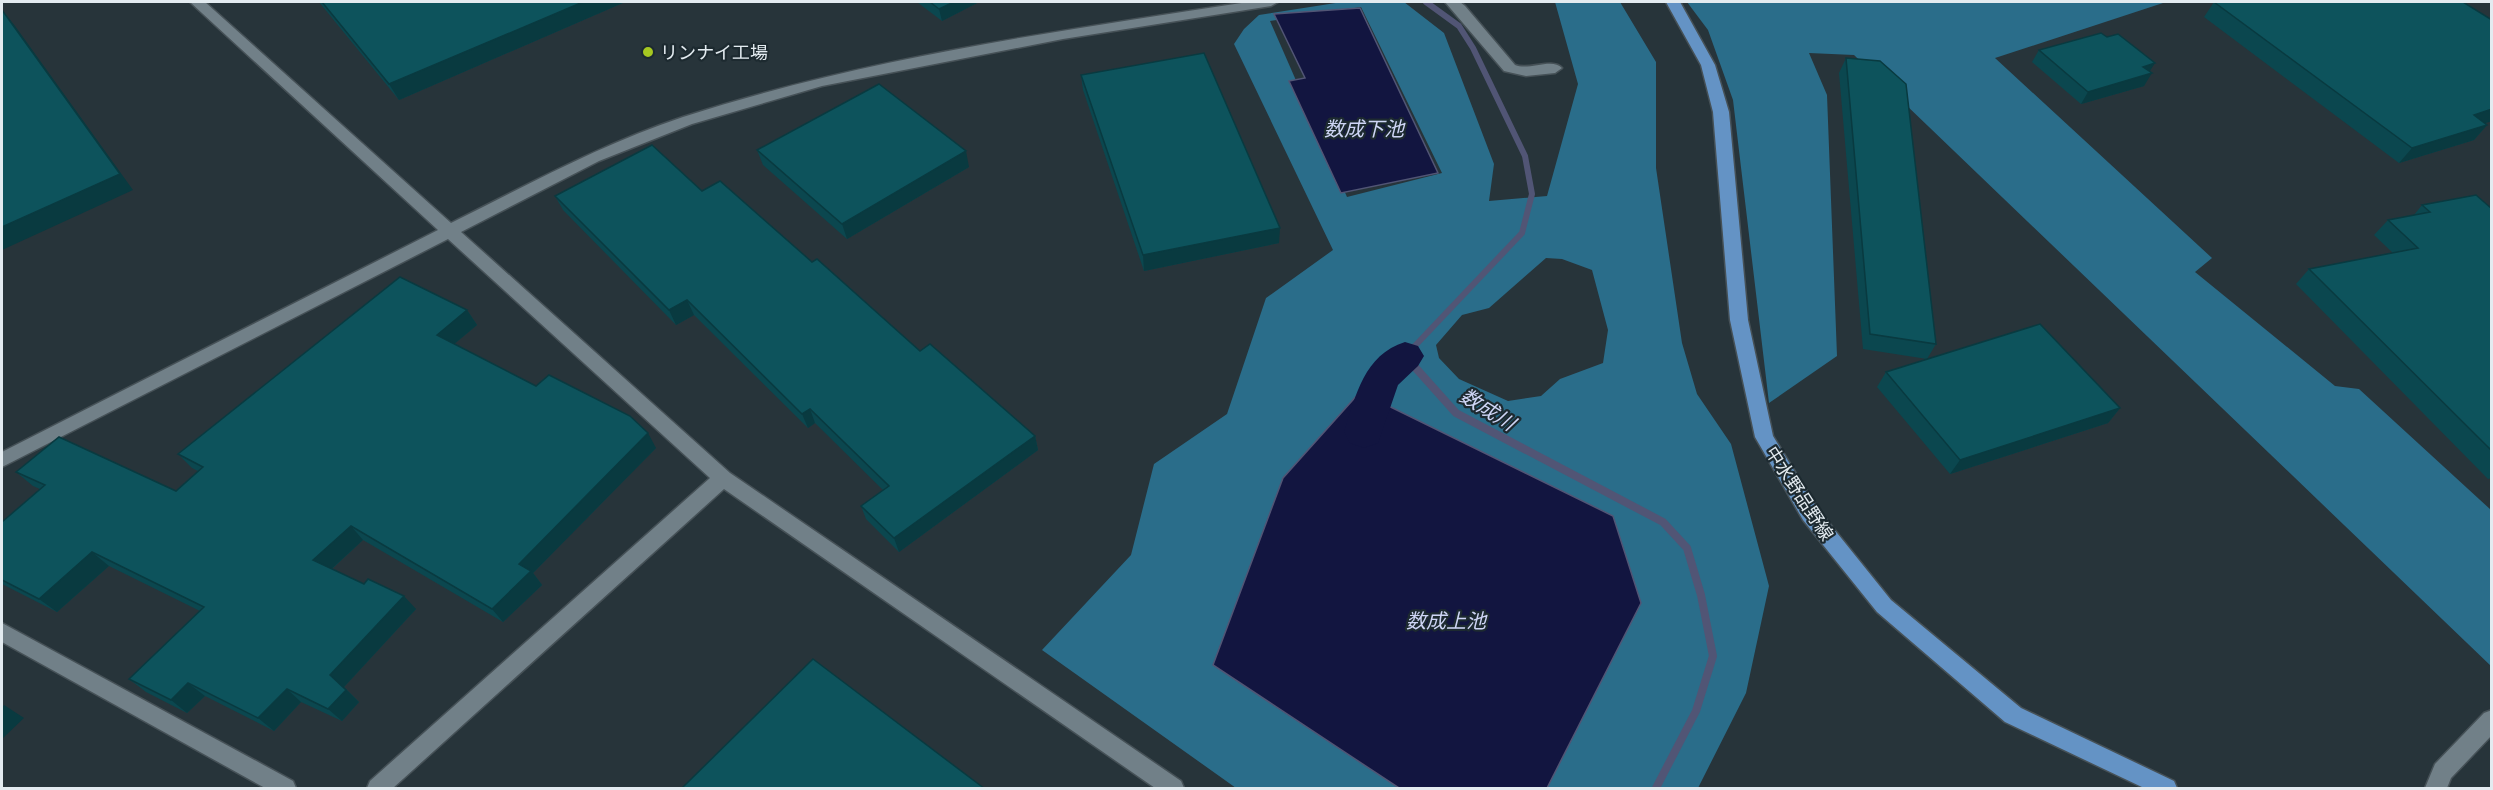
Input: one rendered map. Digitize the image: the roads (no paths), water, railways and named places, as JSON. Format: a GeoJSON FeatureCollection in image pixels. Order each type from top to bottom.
{"type":"FeatureCollection","features":[{"type":"Feature","properties":{"kind":"main road","name":"中水野品野線"},"geometry":{"type":"LineString","coordinates":[[1674,2],[1708,65],[1721,112],[1739,320],[1764,437],[1810,514],[1884,606],[2013,715],[2166,789]]}},
{"type":"Feature","properties":{"kind":"street"},"geometry":{"type":"LineString","coordinates":[[197,2],[723,478],[1173,789]]}},
{"type":"Feature","properties":{"kind":"street"},"geometry":{"type":"LineString","coordinates":[[2,460],[449,229],[594,157],[687,121],[820,82],[1063,36],[1271,2]]}},
{"type":"Feature","properties":{"kind":"street"},"geometry":{"type":"LineString","coordinates":[[1452,2],[1465,11],[1503,63],[1516,71],[1555,68]]}},
{"type":"Feature","properties":{"kind":"street"},"geometry":{"type":"LineString","coordinates":[[378,789],[723,478]]}},
{"type":"Feature","properties":{"kind":"street"},"geometry":{"type":"LineString","coordinates":[[2,632],[285,789]]}},
{"type":"Feature","properties":{"kind":"street"},"geometry":{"type":"LineString","coordinates":[[2436,789],[2443,771],[2492,720]]}},
{"type":"Feature","properties":{"kind":"water","name":"数成下池"},"geometry":{"type":"Polygon","coordinates":[[[1360,8],[1438,173],[1341,193],[1289,81],[1305,78],[1274,14],[1360,8]]]}},
{"type":"Feature","properties":{"kind":"water","name":"数成上池"},"geometry":{"type":"Polygon","coordinates":[[[1360,392],[1613,516],[1641,603],[1547,788],[1399,788],[1213,665],[1283,478],[1360,392]]]}},
{"type":"Feature","properties":{"kind":"waterway","name":"数成川"},"geometry":{"type":"LineString","coordinates":[[1411,350],[1522,233],[1532,194],[1525,156],[1473,48],[1459,26],[1426,2]]}},
{"type":"Feature","properties":{"kind":"waterway","name":"数成川"},"geometry":{"type":"LineString","coordinates":[[1412,348],[1405,356],[1456,413],[1663,522],[1687,548],[1701,595],[1713,656],[1696,711],[1656,788]]}},
{"type":"Feature","properties":{"kind":"waterway"},"geometry":{"type":"LineString","coordinates":[[1364,432],[1381,378],[1405,356]]}},
{"type":"Feature","properties":{"kind":"place","name":"リンナイ工場"},"geometry":{"type":"Point","coordinates":[648,52]}}]}
